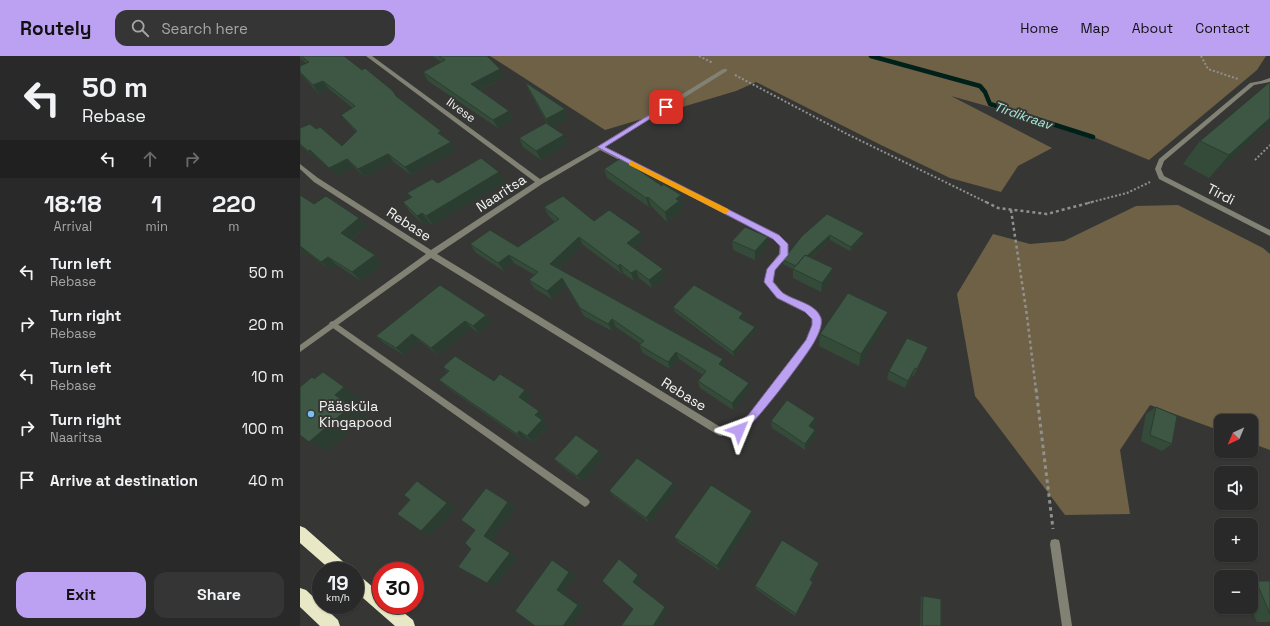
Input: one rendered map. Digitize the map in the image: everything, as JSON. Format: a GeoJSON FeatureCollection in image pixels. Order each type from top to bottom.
{"type":"FeatureCollection","features":[{"type":"Feature","properties":{"kind":"highway"},"geometry":{"type":"LineString","coordinates":[[300,533],[333,562]]}},
{"type":"Feature","properties":{"kind":"highway"},"geometry":{"type":"LineString","coordinates":[[364,589],[372,595]]}},
{"type":"Feature","properties":{"kind":"highway"},"geometry":{"type":"LineString","coordinates":[[300,596],[332,626]]}},
{"type":"Feature","properties":{"kind":"highway"},"geometry":{"type":"LineString","coordinates":[[393,614],[407,626]]}},
{"type":"Feature","properties":{"kind":"street","name":"Ilvese"},"geometry":{"type":"LineString","coordinates":[[369,56],[540,182]]}},
{"type":"Feature","properties":{"kind":"street","name":"Naaritsa"},"geometry":{"type":"LineString","coordinates":[[300,350],[431,254],[540,182],[725,70]]}},
{"type":"Feature","properties":{"kind":"street"},"geometry":{"type":"LineString","coordinates":[[1160,177],[1158,169],[1161,160],[1252,84],[1270,80]]}},
{"type":"Feature","properties":{"kind":"street","name":"Rebase"},"geometry":{"type":"LineString","coordinates":[[300,166],[316,180],[431,254],[721,432],[739,430],[752,417],[809,342],[817,325],[816,318],[808,309],[780,295],[768,282],[771,269],[784,255],[784,244],[776,237],[600,147]]}},
{"type":"Feature","properties":{"kind":"street","name":"Tirdi"},"geometry":{"type":"LineString","coordinates":[[1160,177],[1270,233]]}},
{"type":"Feature","properties":{"kind":"street"},"geometry":{"type":"LineString","coordinates":[[334,324],[585,502]]}},
{"type":"Feature","properties":{"kind":"street"},"geometry":{"type":"LineString","coordinates":[[1055,544],[1067,626]]}},
{"type":"Feature","properties":{"kind":"path"},"geometry":{"type":"LineString","coordinates":[[699,56],[847,134],[998,208],[1047,214],[1126,193],[1160,177]]}},
{"type":"Feature","properties":{"kind":"path"},"geometry":{"type":"LineString","coordinates":[[1202,56],[1208,69],[1252,84]]}},
{"type":"Feature","properties":{"kind":"path"},"geometry":{"type":"LineString","coordinates":[[1255,160],[1270,145]]}},
{"type":"Feature","properties":{"kind":"path"},"geometry":{"type":"LineString","coordinates":[[1011,210],[1027,316],[1055,544]]}},
{"type":"Feature","properties":{"kind":"shaded area"},"geometry":{"type":"Polygon","coordinates":[[[490,56],[1266,56],[1257,70],[1149,160],[1084,133],[951,96],[1052,148],[1018,166],[1001,192],[950,178],[756,82],[736,91],[605,130],[490,56]]]}},
{"type":"Feature","properties":{"kind":"shaded area"},"geometry":{"type":"Polygon","coordinates":[[[1178,205],[1263,248],[1270,254],[1270,450],[1258,446],[1258,414],[1214,414],[1214,428],[1150,405],[1120,450],[1130,514],[1065,515],[975,396],[957,294],[993,234],[1030,244],[1064,241],[1136,206],[1178,205]]]}},
{"type":"Feature","properties":{"kind":"building"},"geometry":{"type":"Polygon","coordinates":[[[301,56],[344,56],[362,70],[365,68],[393,91],[396,96],[441,131],[438,133],[451,142],[405,167],[388,154],[358,169],[347,159],[329,168],[310,150],[308,151],[300,144],[300,128],[310,124],[316,129],[320,127],[342,146],[357,131],[341,115],[355,106],[323,81],[313,85],[300,72],[300,66],[309,62],[301,56]]]}},
{"type":"Feature","properties":{"kind":"building"},"geometry":{"type":"Polygon","coordinates":[[[439,56],[487,56],[500,69],[471,84],[509,111],[493,120],[423,72],[445,60],[439,56]]]}},
{"type":"Feature","properties":{"kind":"building"},"geometry":{"type":"Polygon","coordinates":[[[525,82],[565,109],[546,119],[525,82]]]}},
{"type":"Feature","properties":{"kind":"building"},"geometry":{"type":"Polygon","coordinates":[[[1270,82],[1270,118],[1229,155],[1200,141],[1270,82]]]}},
{"type":"Feature","properties":{"kind":"building"},"geometry":{"type":"Polygon","coordinates":[[[546,123],[564,135],[536,151],[519,138],[546,123]]]}},
{"type":"Feature","properties":{"kind":"building"},"geometry":{"type":"Polygon","coordinates":[[[481,158],[499,172],[426,216],[422,213],[417,216],[403,202],[412,197],[407,193],[432,179],[438,183],[481,158]]]}},
{"type":"Feature","properties":{"kind":"building"},"geometry":{"type":"Polygon","coordinates":[[[621,158],[662,186],[663,184],[681,195],[676,199],[679,201],[665,212],[648,197],[646,198],[604,169],[621,158]]]}},
{"type":"Feature","properties":{"kind":"building"},"geometry":{"type":"Polygon","coordinates":[[[300,195],[314,204],[326,196],[359,218],[341,233],[375,255],[352,272],[328,257],[321,262],[300,246],[300,195]]]}},
{"type":"Feature","properties":{"kind":"building"},"geometry":{"type":"Polygon","coordinates":[[[563,196],[594,221],[609,210],[641,232],[627,243],[663,269],[649,280],[636,270],[631,273],[620,264],[618,266],[579,237],[550,264],[723,359],[719,364],[749,383],[732,403],[698,381],[706,371],[676,352],[668,362],[639,345],[644,341],[612,319],[608,324],[580,308],[562,278],[547,291],[529,280],[538,272],[509,255],[498,263],[470,244],[490,230],[518,247],[559,219],[544,207],[563,196]]]}},
{"type":"Feature","properties":{"kind":"building"},"geometry":{"type":"Polygon","coordinates":[[[827,214],[864,233],[851,247],[830,235],[807,256],[805,255],[796,266],[783,260],[802,236],[827,214]]]}},
{"type":"Feature","properties":{"kind":"building"},"geometry":{"type":"Polygon","coordinates":[[[745,227],[768,237],[755,251],[732,241],[745,227]]]}},
{"type":"Feature","properties":{"kind":"building"},"geometry":{"type":"Polygon","coordinates":[[[805,255],[833,268],[822,283],[793,269],[805,255]]]}},
{"type":"Feature","properties":{"kind":"building"},"geometry":{"type":"Polygon","coordinates":[[[440,285],[486,315],[473,326],[465,321],[431,348],[412,334],[396,348],[376,336],[440,285]]]}},
{"type":"Feature","properties":{"kind":"building"},"geometry":{"type":"Polygon","coordinates":[[[694,285],[743,313],[739,318],[755,327],[733,352],[673,307],[694,285]]]}},
{"type":"Feature","properties":{"kind":"building"},"geometry":{"type":"Polygon","coordinates":[[[848,293],[888,312],[861,354],[820,334],[848,293]]]}},
{"type":"Feature","properties":{"kind":"building"},"geometry":{"type":"Polygon","coordinates":[[[907,338],[928,347],[917,369],[915,368],[908,381],[889,371],[907,338]]]}},
{"type":"Feature","properties":{"kind":"building"},"geometry":{"type":"Polygon","coordinates":[[[455,356],[494,381],[500,374],[525,390],[519,397],[539,411],[535,415],[542,420],[527,436],[519,431],[517,434],[439,380],[449,371],[443,367],[455,356]]]}},
{"type":"Feature","properties":{"kind":"building"},"geometry":{"type":"Polygon","coordinates":[[[323,372],[344,387],[335,395],[351,406],[309,442],[300,435],[300,387],[312,377],[314,379],[323,372]]]}},
{"type":"Feature","properties":{"kind":"building"},"geometry":{"type":"Polygon","coordinates":[[[787,400],[815,418],[809,426],[815,430],[805,444],[771,421],[787,400]]]}},
{"type":"Feature","properties":{"kind":"building"},"geometry":{"type":"Polygon","coordinates":[[[1156,407],[1177,416],[1172,444],[1150,435],[1156,407]]]}},
{"type":"Feature","properties":{"kind":"building"},"geometry":{"type":"Polygon","coordinates":[[[576,435],[599,451],[577,476],[554,459],[576,435]]]}},
{"type":"Feature","properties":{"kind":"building"},"geometry":{"type":"Polygon","coordinates":[[[637,458],[673,483],[646,518],[609,491],[637,458]]]}},
{"type":"Feature","properties":{"kind":"building"},"geometry":{"type":"Polygon","coordinates":[[[417,481],[447,503],[421,531],[397,514],[410,500],[404,495],[417,481]]]}},
{"type":"Feature","properties":{"kind":"building"},"geometry":{"type":"Polygon","coordinates":[[[711,485],[752,511],[717,566],[674,537],[711,485]]]}},
{"type":"Feature","properties":{"kind":"building"},"geometry":{"type":"Polygon","coordinates":[[[486,488],[508,502],[484,536],[510,553],[487,583],[458,567],[471,549],[465,543],[475,530],[461,520],[486,488]]]}},
{"type":"Feature","properties":{"kind":"building"},"geometry":{"type":"Polygon","coordinates":[[[782,540],[819,563],[810,580],[813,582],[796,614],[755,586],[782,540]]]}},
{"type":"Feature","properties":{"kind":"building"},"geometry":{"type":"Polygon","coordinates":[[[619,559],[638,575],[633,582],[665,607],[653,626],[621,626],[633,609],[602,581],[619,559]]]}},
{"type":"Feature","properties":{"kind":"building"},"geometry":{"type":"Polygon","coordinates":[[[552,560],[569,572],[557,590],[578,605],[563,626],[535,626],[515,611],[552,560]]]}},
{"type":"Feature","properties":{"kind":"building"},"geometry":{"type":"Polygon","coordinates":[[[1258,581],[1270,581],[1270,614],[1258,586],[1258,581]]]}},
{"type":"Feature","properties":{"kind":"building"},"geometry":{"type":"Polygon","coordinates":[[[923,596],[941,599],[941,626],[922,626],[923,596]]]}},
{"type":"Feature","properties":{"kind":"waterway","name":"Tirdikraav"},"geometry":{"type":"LineString","coordinates":[[871,56],[980,86],[985,92],[990,104],[1093,137]]}},
{"type":"Feature","properties":{"kind":"slow traffic"},"geometry":{"type":"LineString","coordinates":[[631,163],[725,211]]}},
{"type":"Feature","properties":{"kind":"place","name":"Pääsküla Kingapood"},"geometry":{"type":"Point","coordinates":[311,414]}},
{"type":"Feature","properties":{"kind":"route"},"geometry":{"type":"LineString","coordinates":[[666,107],[600,147],[776,237],[784,244],[784,255],[771,269],[768,282],[780,295],[808,309],[816,318],[817,325],[809,342],[752,417],[739,430]]}}]}
